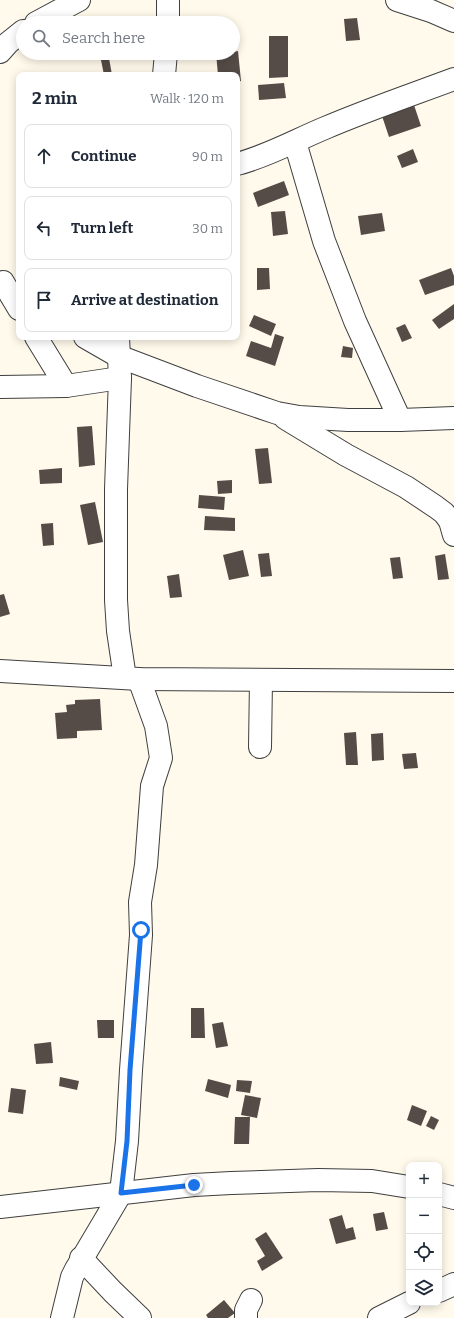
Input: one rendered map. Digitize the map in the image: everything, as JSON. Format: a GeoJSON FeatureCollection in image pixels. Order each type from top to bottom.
{"type":"FeatureCollection","features":[{"type":"Feature","properties":{"kind":"street"},"geometry":{"type":"LineString","coordinates":[[49,16],[79,0]]}},
{"type":"Feature","properties":{"kind":"street"},"geometry":{"type":"LineString","coordinates":[[168,0],[168,16]]}},
{"type":"Feature","properties":{"kind":"street"},"geometry":{"type":"LineString","coordinates":[[397,0],[431,11],[454,21]]}},
{"type":"Feature","properties":{"kind":"street"},"geometry":{"type":"LineString","coordinates":[[0,52],[16,37]]}},
{"type":"Feature","properties":{"kind":"street"},"geometry":{"type":"LineString","coordinates":[[164,72],[165,60]]}},
{"type":"Feature","properties":{"kind":"street"},"geometry":{"type":"LineString","coordinates":[[240,163],[255,159],[324,128],[454,79]]}},
{"type":"Feature","properties":{"kind":"street"},"geometry":{"type":"LineString","coordinates":[[295,142],[324,241],[356,322],[400,420]]}},
{"type":"Feature","properties":{"kind":"street"},"geometry":{"type":"LineString","coordinates":[[7,285],[16,303]]}},
{"type":"Feature","properties":{"kind":"street"},"geometry":{"type":"LineString","coordinates":[[38,340],[66,386]]}},
{"type":"Feature","properties":{"kind":"street"},"geometry":{"type":"LineString","coordinates":[[96,340],[118,346],[197,386],[277,413],[299,417],[348,420],[454,418]]}},
{"type":"Feature","properties":{"kind":"street"},"geometry":{"type":"LineString","coordinates":[[62,1318],[72,1277],[81,1258],[121,1193],[127,1141],[130,1070],[140,948],[140,902],[146,865],[152,786],[161,758],[156,726],[132,678],[118,631],[116,600],[116,482],[120,378],[118,346]]}},
{"type":"Feature","properties":{"kind":"street"},"geometry":{"type":"LineString","coordinates":[[0,387],[66,386],[120,378]]}},
{"type":"Feature","properties":{"kind":"street"},"geometry":{"type":"LineString","coordinates":[[277,413],[346,455],[406,487],[436,507],[444,513],[450,521],[454,535]]}},
{"type":"Feature","properties":{"kind":"street"},"geometry":{"type":"LineString","coordinates":[[0,671],[132,678],[454,681]]}},
{"type":"Feature","properties":{"kind":"street"},"geometry":{"type":"LineString","coordinates":[[260,680],[260,747]]}},
{"type":"Feature","properties":{"kind":"street"},"geometry":{"type":"LineString","coordinates":[[0,1207],[194,1185],[318,1180],[372,1181],[406,1187]]}},
{"type":"Feature","properties":{"kind":"street"},"geometry":{"type":"LineString","coordinates":[[442,1195],[454,1198]]}},
{"type":"Feature","properties":{"kind":"street"},"geometry":{"type":"LineString","coordinates":[[81,1258],[140,1318]]}},
{"type":"Feature","properties":{"kind":"street"},"geometry":{"type":"LineString","coordinates":[[442,1290],[454,1284]]}},
{"type":"Feature","properties":{"kind":"street"},"geometry":{"type":"LineString","coordinates":[[379,1318],[406,1305]]}},
{"type":"Feature","properties":{"kind":"building"},"geometry":{"type":"Polygon","coordinates":[[[357,18],[360,40],[346,41],[344,19],[357,18]]]}},
{"type":"Feature","properties":{"kind":"building"},"geometry":{"type":"Polygon","coordinates":[[[269,36],[288,36],[288,77],[269,78],[269,36]]]}},
{"type":"Feature","properties":{"kind":"building"},"geometry":{"type":"Polygon","coordinates":[[[101,60],[109,60],[111,72],[103,72],[101,60]]]}},
{"type":"Feature","properties":{"kind":"building"},"geometry":{"type":"Polygon","coordinates":[[[217,60],[239,60],[241,81],[240,72],[218,72],[217,60]]]}},
{"type":"Feature","properties":{"kind":"building"},"geometry":{"type":"Polygon","coordinates":[[[284,83],[286,98],[259,100],[258,85],[284,83]]]}},
{"type":"Feature","properties":{"kind":"building"},"geometry":{"type":"Polygon","coordinates":[[[414,105],[421,126],[389,137],[382,116],[414,105]]]}},
{"type":"Feature","properties":{"kind":"building"},"geometry":{"type":"Polygon","coordinates":[[[413,149],[418,162],[402,168],[397,156],[413,149]]]}},
{"type":"Feature","properties":{"kind":"building"},"geometry":{"type":"Polygon","coordinates":[[[284,181],[289,195],[258,207],[253,193],[284,181]]]}},
{"type":"Feature","properties":{"kind":"building"},"geometry":{"type":"Polygon","coordinates":[[[285,211],[288,234],[273,236],[271,212],[285,211]]]}},
{"type":"Feature","properties":{"kind":"building"},"geometry":{"type":"Polygon","coordinates":[[[382,213],[385,231],[361,235],[358,216],[382,213]]]}},
{"type":"Feature","properties":{"kind":"building"},"geometry":{"type":"Polygon","coordinates":[[[257,268],[269,268],[270,289],[257,290],[257,268]]]}},
{"type":"Feature","properties":{"kind":"building"},"geometry":{"type":"Polygon","coordinates":[[[451,268],[454,276],[454,285],[425,295],[419,280],[451,268]]]}},
{"type":"Feature","properties":{"kind":"building"},"geometry":{"type":"Polygon","coordinates":[[[454,304],[454,319],[439,329],[432,320],[454,304]]]}},
{"type":"Feature","properties":{"kind":"building"},"geometry":{"type":"Polygon","coordinates":[[[254,315],[276,324],[271,336],[249,326],[254,315]]]}},
{"type":"Feature","properties":{"kind":"building"},"geometry":{"type":"Polygon","coordinates":[[[405,324],[412,338],[402,342],[396,328],[405,324]]]}},
{"type":"Feature","properties":{"kind":"building"},"geometry":{"type":"Polygon","coordinates":[[[275,334],[284,337],[275,366],[246,356],[251,341],[271,348],[275,334]]]}},
{"type":"Feature","properties":{"kind":"building"},"geometry":{"type":"Polygon","coordinates":[[[343,346],[353,348],[352,358],[341,357],[343,346]]]}},
{"type":"Feature","properties":{"kind":"building"},"geometry":{"type":"Polygon","coordinates":[[[92,426],[95,465],[79,467],[77,427],[92,426]]]}},
{"type":"Feature","properties":{"kind":"building"},"geometry":{"type":"Polygon","coordinates":[[[268,448],[272,483],[259,484],[255,449],[268,448]]]}},
{"type":"Feature","properties":{"kind":"building"},"geometry":{"type":"Polygon","coordinates":[[[62,468],[62,483],[40,484],[39,470],[62,468]]]}},
{"type":"Feature","properties":{"kind":"building"},"geometry":{"type":"Polygon","coordinates":[[[232,480],[232,493],[218,494],[217,481],[232,480]]]}},
{"type":"Feature","properties":{"kind":"building"},"geometry":{"type":"Polygon","coordinates":[[[199,495],[225,497],[224,510],[198,508],[199,495]]]}},
{"type":"Feature","properties":{"kind":"building"},"geometry":{"type":"Polygon","coordinates":[[[95,502],[103,542],[88,545],[80,505],[95,502]]]}},
{"type":"Feature","properties":{"kind":"building"},"geometry":{"type":"Polygon","coordinates":[[[205,516],[235,518],[235,531],[204,530],[205,516]]]}},
{"type":"Feature","properties":{"kind":"building"},"geometry":{"type":"Polygon","coordinates":[[[53,523],[54,545],[43,546],[41,524],[53,523]]]}},
{"type":"Feature","properties":{"kind":"building"},"geometry":{"type":"Polygon","coordinates":[[[243,550],[249,576],[229,580],[223,555],[243,550]]]}},
{"type":"Feature","properties":{"kind":"building"},"geometry":{"type":"Polygon","coordinates":[[[269,553],[272,576],[261,577],[258,554],[269,553]]]}},
{"type":"Feature","properties":{"kind":"building"},"geometry":{"type":"Polygon","coordinates":[[[445,554],[449,579],[438,580],[435,556],[445,554]]]}},
{"type":"Feature","properties":{"kind":"building"},"geometry":{"type":"Polygon","coordinates":[[[400,557],[403,578],[393,579],[390,558],[400,557]]]}},
{"type":"Feature","properties":{"kind":"building"},"geometry":{"type":"Polygon","coordinates":[[[179,574],[182,597],[170,598],[167,576],[179,574]]]}},
{"type":"Feature","properties":{"kind":"building"},"geometry":{"type":"Polygon","coordinates":[[[4,594],[10,614],[0,617],[0,595],[4,594]]]}},
{"type":"Feature","properties":{"kind":"building"},"geometry":{"type":"Polygon","coordinates":[[[100,699],[102,730],[77,731],[77,738],[57,739],[55,713],[67,712],[66,705],[75,704],[75,700],[100,699]]]}},
{"type":"Feature","properties":{"kind":"building"},"geometry":{"type":"Polygon","coordinates":[[[356,732],[358,765],[346,765],[344,733],[356,732]]]}},
{"type":"Feature","properties":{"kind":"building"},"geometry":{"type":"Polygon","coordinates":[[[383,733],[384,760],[372,761],[371,734],[383,733]]]}},
{"type":"Feature","properties":{"kind":"building"},"geometry":{"type":"Polygon","coordinates":[[[416,753],[418,768],[404,769],[402,754],[416,753]]]}},
{"type":"Feature","properties":{"kind":"building"},"geometry":{"type":"Polygon","coordinates":[[[191,1008],[204,1008],[205,1038],[191,1038],[191,1008]]]}},
{"type":"Feature","properties":{"kind":"building"},"geometry":{"type":"Polygon","coordinates":[[[97,1020],[114,1020],[114,1038],[98,1038],[97,1020]]]}},
{"type":"Feature","properties":{"kind":"building"},"geometry":{"type":"Polygon","coordinates":[[[223,1022],[228,1046],[216,1048],[212,1024],[223,1022]]]}},
{"type":"Feature","properties":{"kind":"building"},"geometry":{"type":"Polygon","coordinates":[[[51,1042],[53,1063],[36,1064],[34,1044],[51,1042]]]}},
{"type":"Feature","properties":{"kind":"building"},"geometry":{"type":"Polygon","coordinates":[[[60,1077],[79,1081],[77,1090],[59,1086],[60,1077]]]}},
{"type":"Feature","properties":{"kind":"building"},"geometry":{"type":"Polygon","coordinates":[[[208,1079],[231,1085],[228,1098],[205,1091],[208,1079]]]}},
{"type":"Feature","properties":{"kind":"building"},"geometry":{"type":"Polygon","coordinates":[[[237,1080],[252,1081],[250,1093],[236,1091],[237,1080]]]}},
{"type":"Feature","properties":{"kind":"building"},"geometry":{"type":"Polygon","coordinates":[[[11,1088],[26,1090],[23,1114],[8,1112],[11,1088]]]}},
{"type":"Feature","properties":{"kind":"building"},"geometry":{"type":"Polygon","coordinates":[[[245,1095],[261,1098],[257,1118],[241,1115],[245,1095]]]}},
{"type":"Feature","properties":{"kind":"building"},"geometry":{"type":"Polygon","coordinates":[[[412,1105],[427,1111],[421,1126],[407,1120],[412,1105]]]}},
{"type":"Feature","properties":{"kind":"building"},"geometry":{"type":"Polygon","coordinates":[[[431,1116],[439,1120],[434,1130],[426,1126],[431,1116]]]}},
{"type":"Feature","properties":{"kind":"building"},"geometry":{"type":"Polygon","coordinates":[[[235,1117],[250,1117],[249,1144],[234,1144],[235,1117]]]}},
{"type":"Feature","properties":{"kind":"building"},"geometry":{"type":"Polygon","coordinates":[[[384,1212],[388,1229],[376,1231],[373,1214],[384,1212]]]}},
{"type":"Feature","properties":{"kind":"building"},"geometry":{"type":"Polygon","coordinates":[[[342,1215],[346,1229],[353,1227],[356,1239],[336,1244],[329,1219],[342,1215]]]}},
{"type":"Feature","properties":{"kind":"building"},"geometry":{"type":"Polygon","coordinates":[[[266,1232],[283,1258],[262,1271],[257,1261],[265,1256],[255,1239],[266,1232]]]}},
{"type":"Feature","properties":{"kind":"building"},"geometry":{"type":"Polygon","coordinates":[[[224,1300],[235,1313],[228,1318],[208,1318],[206,1315],[224,1300]]]}},
{"type":"Feature","properties":{"kind":"route"},"geometry":{"type":"LineString","coordinates":[[141,930],[140,961],[130,1070],[127,1141],[121,1193],[194,1185]]}}]}
